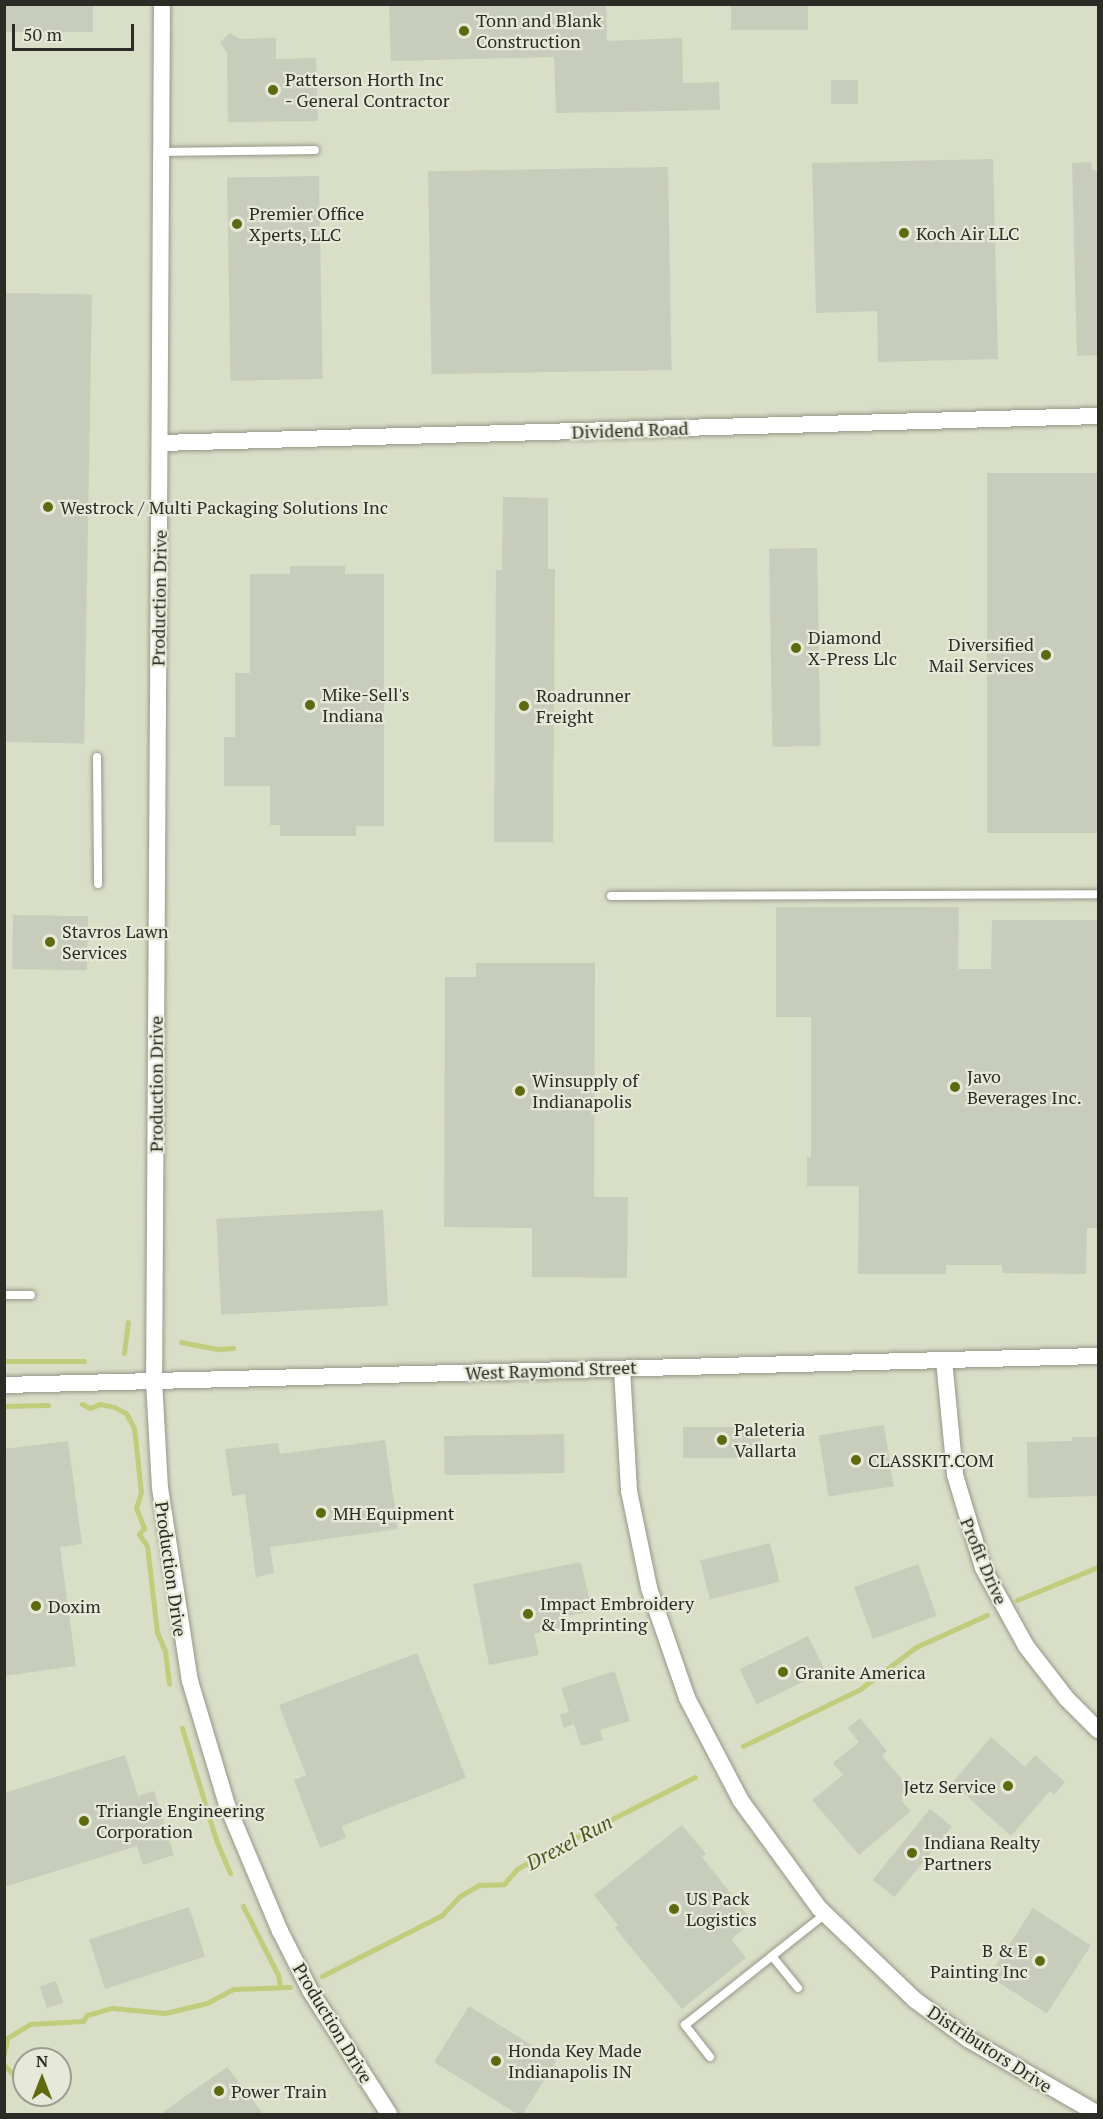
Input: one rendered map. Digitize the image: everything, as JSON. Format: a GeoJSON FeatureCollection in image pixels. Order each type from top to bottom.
{"type":"FeatureCollection","features":[{"type":"Feature","properties":{"kind":"street","name":"Production Drive"},"geometry":{"type":"LineString","coordinates":[[162,4],[154,1381],[159,1488],[178,1622],[210,1754],[280,1931],[327,2019],[388,2115]]}},
{"type":"Feature","properties":{"kind":"street","name":"Dividend Road"},"geometry":{"type":"LineString","coordinates":[[161,443],[1098,416]]}},
{"type":"Feature","properties":{"kind":"street","name":"West Raymond Street"},"geometry":{"type":"LineString","coordinates":[[4,1385],[1098,1356]]}},
{"type":"Feature","properties":{"kind":"street","name":"Profit Drive"},"geometry":{"type":"LineString","coordinates":[[944,1360],[955,1475],[983,1568],[1026,1646],[1067,1699],[1098,1730]]}},
{"type":"Feature","properties":{"kind":"street","name":"Distributors Drive"},"geometry":{"type":"LineString","coordinates":[[622,1369],[626,1458],[633,1515],[645,1572],[669,1652],[694,1713],[741,1801],[778,1856],[825,1914],[890,1978],[955,2030],[1039,2083],[1098,2114]]}},
{"type":"Feature","properties":{"kind":"lane"},"geometry":{"type":"LineString","coordinates":[[161,152],[315,150]]}},
{"type":"Feature","properties":{"kind":"lane"},"geometry":{"type":"LineString","coordinates":[[97,757],[99,884]]}},
{"type":"Feature","properties":{"kind":"lane"},"geometry":{"type":"LineString","coordinates":[[611,896],[1098,894]]}},
{"type":"Feature","properties":{"kind":"lane"},"geometry":{"type":"LineString","coordinates":[[4,1295],[31,1295]]}},
{"type":"Feature","properties":{"kind":"lane"},"geometry":{"type":"LineString","coordinates":[[710,2057],[685,2025],[825,1914]]}},
{"type":"Feature","properties":{"kind":"lane"},"geometry":{"type":"LineString","coordinates":[[772,1956],[798,1988]]}},
{"type":"Feature","properties":{"kind":"shaded area"},"geometry":{"type":"Polygon","coordinates":[[[5,5],[1098,5],[1098,2114],[5,2114],[5,5]]]}},
{"type":"Feature","properties":{"kind":"building"},"geometry":{"type":"Polygon","coordinates":[[[4,4],[93,4],[93,32],[4,32],[4,4]]]}},
{"type":"Feature","properties":{"kind":"building"},"geometry":{"type":"Polygon","coordinates":[[[389,4],[606,4],[607,41],[682,38],[683,83],[719,82],[720,110],[556,113],[554,57],[391,61],[389,4]]]}},
{"type":"Feature","properties":{"kind":"building"},"geometry":{"type":"Polygon","coordinates":[[[731,4],[808,4],[808,30],[731,30],[731,4]]]}},
{"type":"Feature","properties":{"kind":"building","name":"Patterson Horth Inc - General Contractor"},"geometry":{"type":"Polygon","coordinates":[[[230,33],[240,39],[276,38],[276,59],[316,58],[318,121],[228,122],[227,53],[220,42],[230,33]]]}},
{"type":"Feature","properties":{"kind":"building"},"geometry":{"type":"Polygon","coordinates":[[[831,80],[858,80],[858,104],[831,104],[831,80]]]}},
{"type":"Feature","properties":{"kind":"building","name":"Koch Air LLC"},"geometry":{"type":"Polygon","coordinates":[[[993,159],[998,359],[878,362],[877,311],[816,313],[812,163],[993,159]]]}},
{"type":"Feature","properties":{"kind":"building"},"geometry":{"type":"Polygon","coordinates":[[[1091,162],[1092,170],[1098,170],[1098,355],[1077,356],[1072,163],[1091,162]]]}},
{"type":"Feature","properties":{"kind":"building"},"geometry":{"type":"Polygon","coordinates":[[[668,167],[672,370],[432,374],[428,171],[668,167]]]}},
{"type":"Feature","properties":{"kind":"building"},"geometry":{"type":"Polygon","coordinates":[[[319,176],[323,379],[231,381],[227,178],[319,176]]]}},
{"type":"Feature","properties":{"kind":"building","name":"Westrock / Multi Packaging Solutions Inc"},"geometry":{"type":"Polygon","coordinates":[[[4,293],[92,295],[84,743],[4,742],[4,293]]]}},
{"type":"Feature","properties":{"kind":"building","name":"Diversified Mail Services"},"geometry":{"type":"Polygon","coordinates":[[[987,473],[1098,473],[1098,833],[987,833],[987,473]]]}},
{"type":"Feature","properties":{"kind":"building","name":"Roadrunner Freight"},"geometry":{"type":"Polygon","coordinates":[[[503,497],[548,498],[548,569],[555,569],[553,842],[494,842],[496,570],[502,570],[503,497]]]}},
{"type":"Feature","properties":{"kind":"building","name":"Diamond X-Press Llc"},"geometry":{"type":"Polygon","coordinates":[[[817,548],[820,746],[772,747],[769,549],[817,548]]]}},
{"type":"Feature","properties":{"kind":"building","name":"Mike-Sell's Indiana"},"geometry":{"type":"Polygon","coordinates":[[[290,566],[345,566],[345,574],[384,574],[384,826],[356,826],[356,836],[280,836],[280,825],[270,825],[270,786],[224,786],[224,737],[235,737],[235,673],[250,673],[250,574],[290,574],[290,566]]]}},
{"type":"Feature","properties":{"kind":"building","name":"Javo Beverages Inc."},"geometry":{"type":"Polygon","coordinates":[[[776,907],[959,907],[958,969],[991,969],[992,920],[1098,920],[1098,1228],[1087,1228],[1086,1274],[1002,1273],[1002,1265],[946,1265],[946,1274],[858,1274],[859,1186],[807,1186],[807,1157],[811,1157],[811,1017],[776,1017],[776,907]]]}},
{"type":"Feature","properties":{"kind":"building","name":"Stavros Lawn Services"},"geometry":{"type":"Polygon","coordinates":[[[13,915],[88,916],[87,970],[12,969],[13,915]]]}},
{"type":"Feature","properties":{"kind":"building","name":"Winsupply of Indianapolis"},"geometry":{"type":"Polygon","coordinates":[[[476,963],[595,963],[594,1197],[628,1197],[627,1278],[532,1277],[532,1228],[444,1227],[445,977],[476,977],[476,963]]]}},
{"type":"Feature","properties":{"kind":"building"},"geometry":{"type":"Polygon","coordinates":[[[383,1210],[388,1306],[221,1315],[216,1219],[383,1210]]]}},
{"type":"Feature","properties":{"kind":"building","name":"CLASSKIT.COM"},"geometry":{"type":"Polygon","coordinates":[[[884,1425],[894,1486],[829,1497],[819,1435],[884,1425]]]}},
{"type":"Feature","properties":{"kind":"building","name":"Paleteria Vallarta"},"geometry":{"type":"Polygon","coordinates":[[[683,1427],[761,1427],[761,1458],[683,1458],[683,1427]]]}},
{"type":"Feature","properties":{"kind":"building"},"geometry":{"type":"Polygon","coordinates":[[[564,1434],[565,1473],[445,1475],[444,1436],[564,1434]]]}},
{"type":"Feature","properties":{"kind":"building"},"geometry":{"type":"Polygon","coordinates":[[[1072,1437],[1098,1437],[1098,1496],[1028,1498],[1027,1442],[1072,1441],[1072,1437]]]}},
{"type":"Feature","properties":{"kind":"building","name":"MH Equipment"},"geometry":{"type":"Polygon","coordinates":[[[385,1440],[398,1529],[270,1547],[274,1573],[256,1577],[245,1494],[232,1496],[225,1449],[278,1443],[280,1454],[385,1440]]]}},
{"type":"Feature","properties":{"kind":"building","name":"Doxim"},"geometry":{"type":"Polygon","coordinates":[[[68,1441],[82,1544],[60,1547],[76,1666],[4,1676],[4,1449],[68,1441]]]}},
{"type":"Feature","properties":{"kind":"building"},"geometry":{"type":"Polygon","coordinates":[[[770,1543],[780,1582],[710,1599],[700,1560],[770,1543]]]}},
{"type":"Feature","properties":{"kind":"building","name":"Impact Embroidery & Imprinting"},"geometry":{"type":"Polygon","coordinates":[[[581,1562],[592,1611],[563,1617],[565,1627],[534,1634],[539,1655],[489,1665],[473,1584],[581,1562]]]}},
{"type":"Feature","properties":{"kind":"building"},"geometry":{"type":"Polygon","coordinates":[[[918,1564],[937,1616],[873,1639],[854,1587],[918,1564]]]}},
{"type":"Feature","properties":{"kind":"building","name":"Granite America"},"geometry":{"type":"Polygon","coordinates":[[[808,1636],[825,1671],[757,1704],[740,1669],[808,1636]]]}},
{"type":"Feature","properties":{"kind":"building"},"geometry":{"type":"Polygon","coordinates":[[[417,1653],[466,1778],[342,1826],[346,1838],[320,1848],[294,1780],[306,1775],[279,1705],[417,1653]]]}},
{"type":"Feature","properties":{"kind":"building"},"geometry":{"type":"Polygon","coordinates":[[[615,1671],[630,1721],[600,1730],[603,1740],[581,1746],[574,1724],[564,1728],[560,1715],[569,1712],[561,1688],[615,1671]]]}},
{"type":"Feature","properties":{"kind":"building"},"geometry":{"type":"Polygon","coordinates":[[[860,1718],[887,1751],[882,1756],[912,1791],[901,1800],[911,1811],[859,1855],[812,1800],[843,1775],[833,1763],[859,1742],[848,1728],[860,1718]]]}},
{"type":"Feature","properties":{"kind":"building","name":"Jetz Service"},"geometry":{"type":"Polygon","coordinates":[[[991,1737],[1025,1767],[1035,1755],[1065,1782],[1054,1795],[1050,1791],[1011,1836],[952,1783],[991,1737]]]}},
{"type":"Feature","properties":{"kind":"building","name":"Triangle Engineering Corporation"},"geometry":{"type":"Polygon","coordinates":[[[125,1755],[138,1796],[154,1791],[174,1855],[143,1865],[137,1846],[4,1887],[4,1793],[125,1755]]]}},
{"type":"Feature","properties":{"kind":"building","name":"Indiana Realty Partners"},"geometry":{"type":"Polygon","coordinates":[[[930,1809],[952,1827],[894,1897],[873,1880],[930,1809]]]}},
{"type":"Feature","properties":{"kind":"building","name":"US Pack Logistics"},"geometry":{"type":"Polygon","coordinates":[[[682,1825],[706,1854],[702,1857],[753,1922],[731,1939],[746,1958],[682,2009],[615,1928],[618,1925],[594,1895],[682,1825]]]}},
{"type":"Feature","properties":{"kind":"building"},"geometry":{"type":"Polygon","coordinates":[[[189,1907],[205,1956],[105,1989],[89,1939],[189,1907]]]}},
{"type":"Feature","properties":{"kind":"building","name":"B & E Painting Inc"},"geometry":{"type":"Polygon","coordinates":[[[1033,1908],[1091,1946],[1047,2014],[989,1976],[1033,1908]]]}},
{"type":"Feature","properties":{"kind":"building"},"geometry":{"type":"Polygon","coordinates":[[[56,1981],[63,2003],[47,2008],[40,1986],[56,1981]]]}},
{"type":"Feature","properties":{"kind":"building","name":"Honda Key Made Indianapolis IN"},"geometry":{"type":"Polygon","coordinates":[[[469,2006],[556,2061],[523,2114],[517,2114],[434,2062],[469,2006]]]}},
{"type":"Feature","properties":{"kind":"building","name":"Power Train"},"geometry":{"type":"Polygon","coordinates":[[[227,2067],[264,2115],[159,2115],[227,2067]]]}},
{"type":"Feature","properties":{"kind":"waterway"},"geometry":{"type":"LineString","coordinates":[[124,1353],[128,1322]]}},
{"type":"Feature","properties":{"kind":"waterway"},"geometry":{"type":"LineString","coordinates":[[181,1342],[218,1349],[233,1348]]}},
{"type":"Feature","properties":{"kind":"waterway"},"geometry":{"type":"LineString","coordinates":[[4,1361],[84,1361]]}},
{"type":"Feature","properties":{"kind":"waterway"},"geometry":{"type":"LineString","coordinates":[[82,1404],[90,1408],[100,1404],[114,1407],[126,1413],[134,1428],[141,1492],[136,1508],[144,1528],[139,1534],[147,1546],[157,1632],[165,1651],[169,1684]]}},
{"type":"Feature","properties":{"kind":"waterway"},"geometry":{"type":"LineString","coordinates":[[4,1406],[48,1405]]}},
{"type":"Feature","properties":{"kind":"waterway","name":"Drexel Run"},"geometry":{"type":"LineString","coordinates":[[1017,1600],[1098,1567]]}},
{"type":"Feature","properties":{"kind":"waterway","name":"Drexel Run"},"geometry":{"type":"LineString","coordinates":[[743,1746],[859,1690],[916,1647],[987,1615]]}},
{"type":"Feature","properties":{"kind":"waterway"},"geometry":{"type":"LineString","coordinates":[[182,1728],[216,1840],[230,1873]]}},
{"type":"Feature","properties":{"kind":"waterway","name":"Drexel Run"},"geometry":{"type":"LineString","coordinates":[[322,1976],[442,1915],[460,1896],[479,1885],[504,1884],[517,1869],[545,1853],[695,1777]]}},
{"type":"Feature","properties":{"kind":"waterway"},"geometry":{"type":"LineString","coordinates":[[243,1906],[278,1975],[280,1986]]}},
{"type":"Feature","properties":{"kind":"waterway","name":"Drexel Run"},"geometry":{"type":"LineString","coordinates":[[4,2054],[7,2038],[30,2024],[83,2021],[87,2015],[112,2008],[165,2013],[207,2003],[233,1989],[290,1987]]}},
{"type":"Feature","properties":{"kind":"waterway","name":"Drexel Run"},"geometry":{"type":"LineString","coordinates":[[4,2065],[12,2073]]}},
{"type":"Feature","properties":{"kind":"place","name":"Tonn and Blank Construction"},"geometry":{"type":"Point","coordinates":[464,31]}},
{"type":"Feature","properties":{"kind":"place","name":"Patterson Horth Inc - General Contractor"},"geometry":{"type":"Point","coordinates":[273,90]}},
{"type":"Feature","properties":{"kind":"place","name":"Premier Office Xperts, LLC"},"geometry":{"type":"Point","coordinates":[237,224]}},
{"type":"Feature","properties":{"kind":"place","name":"Koch Air LLC"},"geometry":{"type":"Point","coordinates":[904,233]}},
{"type":"Feature","properties":{"kind":"place","name":"Westrock / Multi Packaging Solutions Inc"},"geometry":{"type":"Point","coordinates":[48,507]}},
{"type":"Feature","properties":{"kind":"place","name":"Diamond X-Press Llc"},"geometry":{"type":"Point","coordinates":[796,648]}},
{"type":"Feature","properties":{"kind":"place","name":"Diversified Mail Services"},"geometry":{"type":"Point","coordinates":[1046,655]}},
{"type":"Feature","properties":{"kind":"place","name":"Mike-Sell's Indiana"},"geometry":{"type":"Point","coordinates":[310,705]}},
{"type":"Feature","properties":{"kind":"place","name":"Roadrunner Freight"},"geometry":{"type":"Point","coordinates":[524,706]}},
{"type":"Feature","properties":{"kind":"place","name":"Stavros Lawn Services"},"geometry":{"type":"Point","coordinates":[50,942]}},
{"type":"Feature","properties":{"kind":"place","name":"Javo Beverages Inc."},"geometry":{"type":"Point","coordinates":[955,1087]}},
{"type":"Feature","properties":{"kind":"place","name":"Winsupply of Indianapolis"},"geometry":{"type":"Point","coordinates":[520,1091]}},
{"type":"Feature","properties":{"kind":"place","name":"Paleteria Vallarta"},"geometry":{"type":"Point","coordinates":[722,1440]}},
{"type":"Feature","properties":{"kind":"place","name":"CLASSKIT.COM"},"geometry":{"type":"Point","coordinates":[856,1460]}},
{"type":"Feature","properties":{"kind":"place","name":"MH Equipment"},"geometry":{"type":"Point","coordinates":[321,1513]}},
{"type":"Feature","properties":{"kind":"place","name":"Doxim"},"geometry":{"type":"Point","coordinates":[36,1606]}},
{"type":"Feature","properties":{"kind":"place","name":"Impact Embroidery & Imprinting"},"geometry":{"type":"Point","coordinates":[528,1614]}},
{"type":"Feature","properties":{"kind":"place","name":"Granite America"},"geometry":{"type":"Point","coordinates":[783,1672]}},
{"type":"Feature","properties":{"kind":"place","name":"Jetz Service"},"geometry":{"type":"Point","coordinates":[1008,1786]}},
{"type":"Feature","properties":{"kind":"place","name":"Triangle Engineering Corporation"},"geometry":{"type":"Point","coordinates":[84,1821]}},
{"type":"Feature","properties":{"kind":"place","name":"Indiana Realty Partners"},"geometry":{"type":"Point","coordinates":[912,1853]}},
{"type":"Feature","properties":{"kind":"place","name":"US Pack Logistics"},"geometry":{"type":"Point","coordinates":[674,1909]}},
{"type":"Feature","properties":{"kind":"place","name":"B & E Painting Inc"},"geometry":{"type":"Point","coordinates":[1040,1961]}},
{"type":"Feature","properties":{"kind":"place","name":"Honda Key Made Indianapolis IN"},"geometry":{"type":"Point","coordinates":[496,2061]}},
{"type":"Feature","properties":{"kind":"place","name":"Power Train"},"geometry":{"type":"Point","coordinates":[219,2091]}}]}
